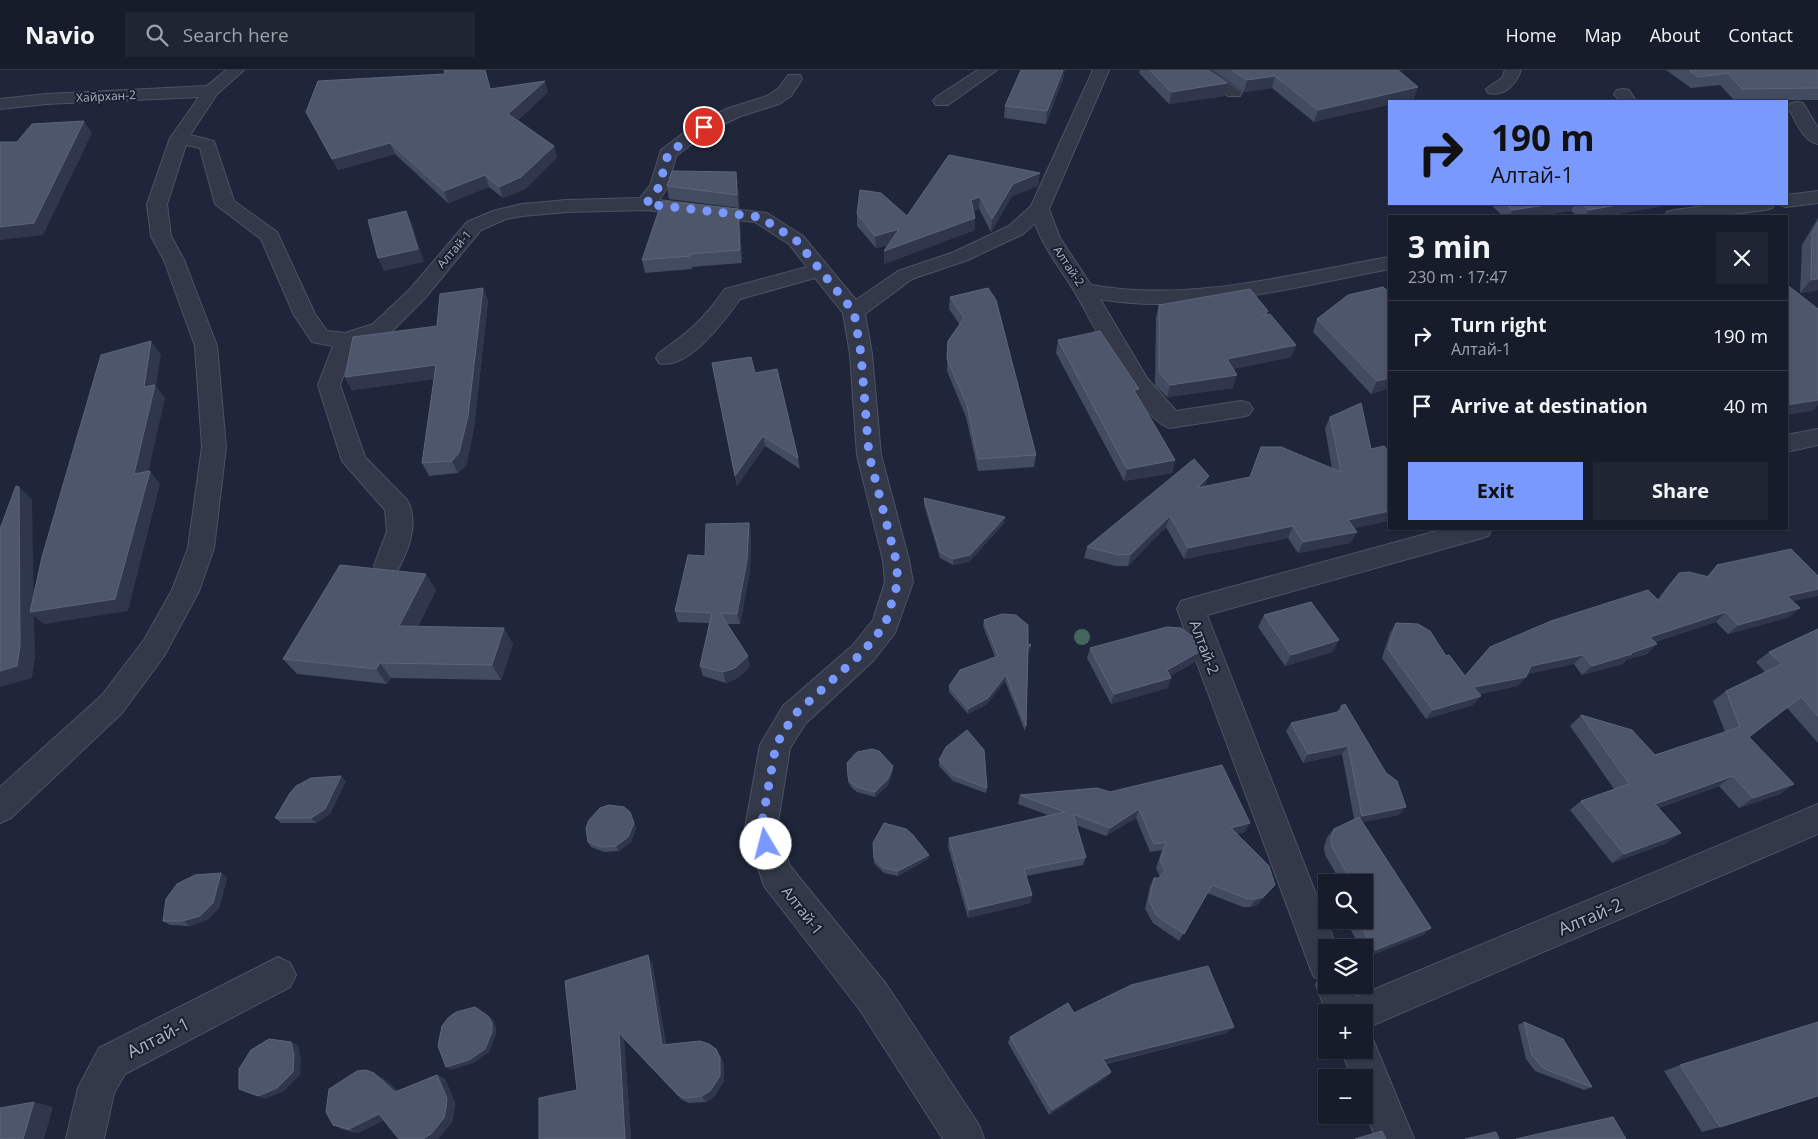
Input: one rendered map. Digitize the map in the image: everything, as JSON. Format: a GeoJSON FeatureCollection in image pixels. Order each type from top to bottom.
{"type":"FeatureCollection","features":[{"type":"Feature","properties":{"kind":"street"},"geometry":{"type":"LineString","coordinates":[[0,808],[112,704],[154,648],[185,591],[201,548],[214,447],[206,346],[174,260],[161,236],[157,204],[179,138],[212,91],[236,70]]}},
{"type":"Feature","properties":{"kind":"street"},"geometry":{"type":"LineString","coordinates":[[942,101],[988,70]]}},
{"type":"Feature","properties":{"kind":"street"},"geometry":{"type":"LineString","coordinates":[[854,312],[905,275],[961,256],[1016,230],[1038,209],[1101,70]]}},
{"type":"Feature","properties":{"kind":"street"},"geometry":{"type":"LineString","coordinates":[[1198,70],[1234,92]]}},
{"type":"Feature","properties":{"kind":"street"},"geometry":{"type":"LineString","coordinates":[[1494,89],[1509,81],[1513,70]]}},
{"type":"Feature","properties":{"kind":"street"},"geometry":{"type":"LineString","coordinates":[[646,204],[659,187],[668,154],[704,127],[735,112],[773,100],[785,92],[794,79]]}},
{"type":"Feature","properties":{"kind":"street","name":"Хайрхан-2"},"geometry":{"type":"LineString","coordinates":[[0,104],[46,99],[212,91]]}},
{"type":"Feature","properties":{"kind":"street"},"geometry":{"type":"LineString","coordinates":[[1797,107],[1806,125],[1818,139]]}},
{"type":"Feature","properties":{"kind":"street","name":"Алтай-1"},"geometry":{"type":"LineString","coordinates":[[179,138],[208,145],[225,204],[270,236],[306,316],[320,337],[346,340],[382,329],[418,293],[474,226],[500,215],[522,210],[567,206],[646,204],[760,217],[796,240],[854,312],[861,354],[869,455],[896,560],[898,582],[885,625],[862,653],[794,715],[776,745],[761,828],[776,876],[873,997],[965,1139]]}},
{"type":"Feature","properties":{"kind":"street"},"geometry":{"type":"LineString","coordinates":[[1788,201],[1818,197]]}},
{"type":"Feature","properties":{"kind":"street"},"geometry":{"type":"LineString","coordinates":[[1680,215],[1748,205]]}},
{"type":"Feature","properties":{"kind":"street","name":"Алтай-2"},"geometry":{"type":"LineString","coordinates":[[1038,209],[1050,238],[1084,290],[1117,296],[1207,296],[1388,263]]}},
{"type":"Feature","properties":{"kind":"street"},"geometry":{"type":"LineString","coordinates":[[667,358],[701,334],[716,319],[732,294],[821,270]]}},
{"type":"Feature","properties":{"kind":"street"},"geometry":{"type":"LineString","coordinates":[[1084,290],[1138,384],[1170,420],[1241,409]]}},
{"type":"Feature","properties":{"kind":"street"},"geometry":{"type":"LineString","coordinates":[[346,340],[329,385],[354,461],[398,507],[400,531],[387,566]]}},
{"type":"Feature","properties":{"kind":"street"},"geometry":{"type":"LineString","coordinates":[[1788,444],[1818,437]]}},
{"type":"Feature","properties":{"kind":"street","name":"Алтай-2"},"geometry":{"type":"LineString","coordinates":[[1318,944],[1191,609],[1475,530]]}},
{"type":"Feature","properties":{"kind":"street","name":"Алтай-2"},"geometry":{"type":"LineString","coordinates":[[1373,1007],[1818,819]]}},
{"type":"Feature","properties":{"kind":"street","name":"Алтай-1"},"geometry":{"type":"LineString","coordinates":[[85,1139],[97,1088],[112,1061],[278,974]]}},
{"type":"Feature","properties":{"kind":"street"},"geometry":{"type":"LineString","coordinates":[[1363,1059],[1395,1139]]}},
{"type":"Feature","properties":{"kind":"building"},"geometry":{"type":"Polygon","coordinates":[[[444,70],[485,70],[490,89],[545,81],[508,114],[554,146],[521,177],[499,187],[485,175],[444,191],[390,143],[332,159],[306,112],[318,81],[445,74],[444,70]]]}},
{"type":"Feature","properties":{"kind":"building"},"geometry":{"type":"Polygon","coordinates":[[[1021,70],[1063,70],[1047,111],[1005,106],[1021,70]]]}},
{"type":"Feature","properties":{"kind":"building"},"geometry":{"type":"Polygon","coordinates":[[[1150,70],[1207,70],[1227,83],[1171,92],[1150,70]]]}},
{"type":"Feature","properties":{"kind":"building"},"geometry":{"type":"Polygon","coordinates":[[[1232,70],[1398,70],[1418,87],[1318,110],[1275,76],[1247,80],[1232,70]]]}},
{"type":"Feature","properties":{"kind":"building"},"geometry":{"type":"Polygon","coordinates":[[[1689,70],[1818,70],[1818,88],[1742,89],[1728,73],[1698,77],[1689,70]]]}},
{"type":"Feature","properties":{"kind":"building"},"geometry":{"type":"Polygon","coordinates":[[[84,121],[34,223],[0,227],[0,142],[17,142],[32,124],[84,121]]]}},
{"type":"Feature","properties":{"kind":"building"},"geometry":{"type":"Polygon","coordinates":[[[949,155],[1040,173],[1013,184],[992,219],[980,197],[971,200],[975,218],[884,251],[899,229],[875,236],[857,214],[860,190],[881,193],[907,216],[949,155]]]}},
{"type":"Feature","properties":{"kind":"building"},"geometry":{"type":"Polygon","coordinates":[[[672,171],[736,172],[737,195],[667,186],[672,171]]]}},
{"type":"Feature","properties":{"kind":"building"},"geometry":{"type":"Polygon","coordinates":[[[662,201],[738,209],[740,250],[642,260],[662,201]]]}},
{"type":"Feature","properties":{"kind":"building"},"geometry":{"type":"Polygon","coordinates":[[[1507,205],[1546,205],[1512,210],[1507,205]]]}},
{"type":"Feature","properties":{"kind":"building"},"geometry":{"type":"Polygon","coordinates":[[[1583,205],[1616,205],[1589,210],[1583,205]]]}},
{"type":"Feature","properties":{"kind":"building"},"geometry":{"type":"Polygon","coordinates":[[[406,211],[418,249],[378,258],[368,220],[406,211]]]}},
{"type":"Feature","properties":{"kind":"building"},"geometry":{"type":"Polygon","coordinates":[[[1818,222],[1818,279],[1811,280],[1812,233],[1818,222]]]}},
{"type":"Feature","properties":{"kind":"building"},"geometry":{"type":"Polygon","coordinates":[[[1788,286],[1818,309],[1818,400],[1788,405],[1788,286]]]}},
{"type":"Feature","properties":{"kind":"building"},"geometry":{"type":"Polygon","coordinates":[[[1383,287],[1388,291],[1388,378],[1377,381],[1317,319],[1348,295],[1383,287]]]}},
{"type":"Feature","properties":{"kind":"building"},"geometry":{"type":"Polygon","coordinates":[[[483,288],[468,416],[459,453],[452,461],[422,463],[436,365],[345,377],[353,337],[437,326],[440,294],[483,288]]]}},
{"type":"Feature","properties":{"kind":"building"},"geometry":{"type":"Polygon","coordinates":[[[988,288],[996,300],[1036,455],[978,459],[967,405],[947,359],[948,341],[964,318],[950,297],[988,288]]]}},
{"type":"Feature","properties":{"kind":"building"},"geometry":{"type":"Polygon","coordinates":[[[1250,289],[1268,311],[1263,316],[1270,314],[1296,345],[1227,359],[1237,375],[1170,385],[1159,372],[1159,305],[1250,289]]]}},
{"type":"Feature","properties":{"kind":"building"},"geometry":{"type":"Polygon","coordinates":[[[1100,331],[1139,389],[1134,390],[1175,460],[1127,469],[1058,340],[1100,331]]]}},
{"type":"Feature","properties":{"kind":"building"},"geometry":{"type":"Polygon","coordinates":[[[151,341],[144,387],[155,385],[134,474],[150,471],[115,599],[30,612],[42,557],[101,355],[151,341]]]}},
{"type":"Feature","properties":{"kind":"building"},"geometry":{"type":"Polygon","coordinates":[[[751,357],[755,373],[777,369],[798,458],[763,436],[735,476],[712,363],[751,357]]]}},
{"type":"Feature","properties":{"kind":"building"},"geometry":{"type":"Polygon","coordinates":[[[1361,403],[1371,449],[1384,446],[1388,451],[1388,511],[1348,520],[1357,532],[1303,542],[1293,526],[1188,548],[1170,516],[1131,554],[1119,555],[1087,547],[1194,459],[1209,476],[1197,488],[1250,477],[1261,447],[1281,447],[1341,472],[1330,417],[1361,403]]]}},
{"type":"Feature","properties":{"kind":"building"},"geometry":{"type":"Polygon","coordinates":[[[16,486],[19,487],[20,645],[17,666],[0,671],[0,529],[16,486]]]}},
{"type":"Feature","properties":{"kind":"building"},"geometry":{"type":"Polygon","coordinates":[[[924,498],[1005,517],[970,555],[953,559],[940,552],[924,498]]]}},
{"type":"Feature","properties":{"kind":"building"},"geometry":{"type":"Polygon","coordinates":[[[749,523],[747,560],[737,614],[720,613],[748,656],[735,668],[723,672],[700,666],[712,613],[675,611],[688,555],[705,556],[706,524],[749,523]]]}},
{"type":"Feature","properties":{"kind":"building"},"geometry":{"type":"Polygon","coordinates":[[[1791,549],[1818,576],[1818,589],[1787,596],[1800,608],[1738,625],[1726,612],[1650,637],[1657,644],[1592,666],[1583,655],[1531,666],[1526,677],[1474,687],[1481,696],[1433,710],[1388,649],[1396,623],[1418,624],[1430,631],[1446,656],[1449,655],[1465,676],[1490,647],[1551,621],[1648,590],[1659,601],[1679,573],[1689,572],[1709,577],[1717,565],[1791,549]]]}},
{"type":"Feature","properties":{"kind":"building"},"geometry":{"type":"Polygon","coordinates":[[[340,565],[426,574],[399,626],[504,628],[492,665],[380,663],[376,669],[283,659],[340,565]]]}},
{"type":"Feature","properties":{"kind":"building"},"geometry":{"type":"Polygon","coordinates":[[[1311,602],[1339,640],[1291,655],[1264,615],[1311,602]]]}},
{"type":"Feature","properties":{"kind":"building"},"geometry":{"type":"Polygon","coordinates":[[[1002,614],[1016,615],[1028,625],[1028,645],[1031,644],[1028,648],[1026,726],[1006,675],[988,698],[968,709],[949,686],[960,670],[998,656],[984,620],[1002,614]]]}},
{"type":"Feature","properties":{"kind":"building"},"geometry":{"type":"Polygon","coordinates":[[[1167,627],[1181,628],[1193,637],[1199,652],[1167,670],[1171,678],[1114,694],[1090,648],[1167,627]]]}},
{"type":"Feature","properties":{"kind":"building"},"geometry":{"type":"Polygon","coordinates":[[[1818,629],[1818,716],[1801,697],[1749,737],[1794,784],[1753,798],[1733,776],[1655,804],[1681,833],[1624,854],[1581,801],[1629,784],[1581,715],[1632,730],[1655,755],[1740,727],[1726,691],[1782,664],[1769,652],[1818,629]]]}},
{"type":"Feature","properties":{"kind":"building"},"geometry":{"type":"Polygon","coordinates":[[[1345,704],[1386,773],[1397,781],[1406,807],[1362,816],[1348,746],[1308,754],[1291,723],[1342,711],[1341,706],[1345,704]]]}},
{"type":"Feature","properties":{"kind":"building"},"geometry":{"type":"Polygon","coordinates":[[[967,730],[984,750],[987,788],[953,775],[939,760],[946,747],[967,730]]]}},
{"type":"Feature","properties":{"kind":"building"},"geometry":{"type":"Polygon","coordinates":[[[872,749],[879,751],[893,766],[888,779],[875,792],[857,787],[851,783],[848,777],[847,763],[857,752],[872,749]]]}},
{"type":"Feature","properties":{"kind":"building"},"geometry":{"type":"Polygon","coordinates":[[[1222,765],[1250,823],[1231,828],[1269,866],[1275,885],[1263,897],[1248,899],[1212,885],[1184,934],[1157,916],[1149,901],[1154,878],[1159,878],[1165,871],[1160,860],[1166,842],[1154,844],[1139,809],[1110,828],[1073,814],[1086,857],[1024,869],[1032,895],[969,910],[949,838],[1065,812],[1020,795],[1097,788],[1110,792],[1222,765]]]}},
{"type":"Feature","properties":{"kind":"building"},"geometry":{"type":"Polygon","coordinates":[[[341,776],[325,809],[311,818],[275,818],[296,786],[311,778],[341,776]]]}},
{"type":"Feature","properties":{"kind":"building"},"geometry":{"type":"Polygon","coordinates":[[[609,805],[624,807],[630,812],[634,823],[628,837],[616,846],[601,847],[588,842],[586,828],[589,820],[600,808],[609,805]]]}},
{"type":"Feature","properties":{"kind":"building"},"geometry":{"type":"Polygon","coordinates":[[[1359,817],[1431,928],[1375,950],[1373,939],[1368,939],[1362,929],[1373,929],[1373,874],[1347,874],[1332,847],[1331,839],[1334,829],[1359,817]]]}},
{"type":"Feature","properties":{"kind":"building"},"geometry":{"type":"Polygon","coordinates":[[[884,823],[906,829],[929,855],[898,871],[883,868],[874,858],[873,843],[884,823]]]}},
{"type":"Feature","properties":{"kind":"building"},"geometry":{"type":"Polygon","coordinates":[[[221,873],[213,903],[200,916],[183,921],[163,921],[166,899],[177,884],[195,875],[221,873]]]}},
{"type":"Feature","properties":{"kind":"building"},"geometry":{"type":"Polygon","coordinates":[[[648,955],[662,1045],[700,1041],[709,1044],[716,1049],[720,1058],[720,1076],[710,1091],[702,1096],[685,1098],[678,1095],[619,1033],[625,1139],[539,1139],[539,1098],[577,1090],[565,981],[648,955]]]}},
{"type":"Feature","properties":{"kind":"building"},"geometry":{"type":"Polygon","coordinates":[[[1208,966],[1234,1027],[1103,1059],[1111,1072],[1052,1110],[1010,1037],[1068,1003],[1074,1013],[1131,985],[1208,966]]]}},
{"type":"Feature","properties":{"kind":"building"},"geometry":{"type":"Polygon","coordinates":[[[475,1007],[488,1016],[492,1023],[492,1032],[485,1049],[469,1060],[446,1067],[438,1046],[442,1026],[456,1012],[475,1007]]]}},
{"type":"Feature","properties":{"kind":"building"},"geometry":{"type":"Polygon","coordinates":[[[1524,1022],[1563,1039],[1592,1087],[1542,1067],[1532,1055],[1524,1022]]]}},
{"type":"Feature","properties":{"kind":"building"},"geometry":{"type":"Polygon","coordinates":[[[1818,1022],[1818,1096],[1720,1127],[1680,1065],[1818,1022]]]}},
{"type":"Feature","properties":{"kind":"building"},"geometry":{"type":"Polygon","coordinates":[[[269,1039],[291,1042],[294,1055],[293,1072],[277,1088],[258,1096],[239,1089],[239,1069],[251,1050],[269,1039]]]}},
{"type":"Feature","properties":{"kind":"building"},"geometry":{"type":"Polygon","coordinates":[[[366,1070],[374,1073],[395,1092],[437,1075],[447,1098],[444,1118],[431,1134],[423,1139],[400,1139],[379,1114],[349,1129],[333,1125],[326,1112],[329,1089],[357,1071],[366,1070]]]}},
{"type":"Feature","properties":{"kind":"building"},"geometry":{"type":"Polygon","coordinates":[[[34,1102],[23,1139],[0,1139],[0,1108],[34,1102]]]}},
{"type":"Feature","properties":{"kind":"building"},"geometry":{"type":"Polygon","coordinates":[[[1613,1117],[1626,1139],[1516,1139],[1613,1117]]]}},
{"type":"Feature","properties":{"kind":"building"},"geometry":{"type":"Polygon","coordinates":[[[1382,1131],[1386,1139],[1355,1139],[1382,1131]]]}},
{"type":"Feature","properties":{"kind":"building"},"geometry":{"type":"Polygon","coordinates":[[[1496,1132],[1499,1139],[1465,1139],[1496,1132]]]}},
{"type":"Feature","properties":{"kind":"route"},"geometry":{"type":"LineString","coordinates":[[704,127],[668,154],[662,170],[659,187],[646,204],[697,208],[760,217],[796,240],[854,312],[861,354],[869,455],[896,560],[898,582],[885,625],[862,653],[822,692],[794,715],[776,745],[761,828],[766,844]]}}]}
